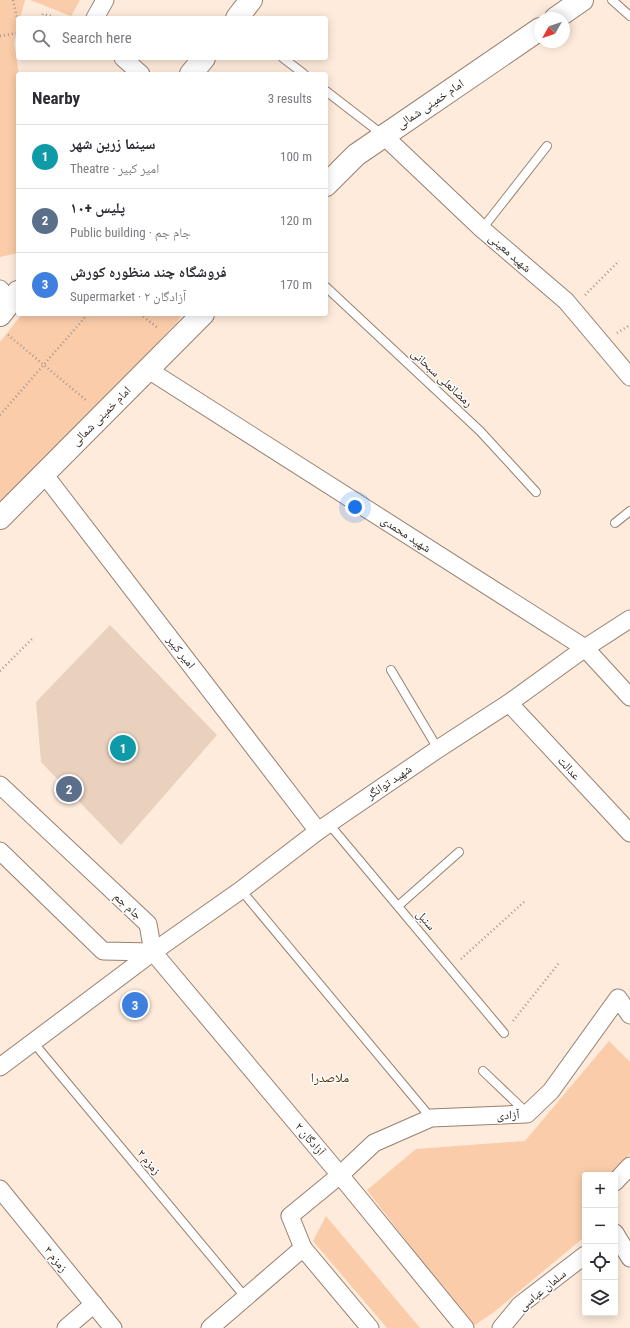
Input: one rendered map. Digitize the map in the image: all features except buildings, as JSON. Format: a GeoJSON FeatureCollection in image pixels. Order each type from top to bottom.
{"type":"FeatureCollection","features":[{"type":"Feature","properties":{"kind":"main road"},"geometry":{"type":"LineString","coordinates":[[239,16],[252,0]]}},
{"type":"Feature","properties":{"kind":"main road"},"geometry":{"type":"LineString","coordinates":[[565,12],[582,0]]}},
{"type":"Feature","properties":{"kind":"main road","name":"امام خمینی شمالی"},"geometry":{"type":"LineString","coordinates":[[328,183],[356,155],[534,33]]}},
{"type":"Feature","properties":{"kind":"main road"},"geometry":{"type":"LineString","coordinates":[[193,72],[202,60]]}},
{"type":"Feature","properties":{"kind":"main road","name":"امام خمینی شمالی"},"geometry":{"type":"LineString","coordinates":[[0,518],[148,369],[190,323],[200,316]]}},
{"type":"Feature","properties":{"kind":"street"},"geometry":{"type":"LineString","coordinates":[[96,16],[105,0]]}},
{"type":"Feature","properties":{"kind":"street"},"geometry":{"type":"LineString","coordinates":[[125,60],[139,72]]}},
{"type":"Feature","properties":{"kind":"street","name":"شهید معینی"},"geometry":{"type":"LineString","coordinates":[[384,136],[482,229],[566,301],[630,377]]}},
{"type":"Feature","properties":{"kind":"street","name":"شهید محمدی"},"geometry":{"type":"LineString","coordinates":[[148,369],[585,648],[630,697]]}},
{"type":"Feature","properties":{"kind":"street","name":"امیر کبیر"},"geometry":{"type":"LineString","coordinates":[[44,474],[323,828]]}},
{"type":"Feature","properties":{"kind":"street","name":"شهید توانگر"},"geometry":{"type":"LineString","coordinates":[[0,1067],[153,952],[241,890],[323,828],[438,749],[509,703],[585,648],[630,619]]}},
{"type":"Feature","properties":{"kind":"street","name":"عدالت"},"geometry":{"type":"LineString","coordinates":[[509,703],[630,833]]}},
{"type":"Feature","properties":{"kind":"street","name":"جام جم"},"geometry":{"type":"LineString","coordinates":[[0,786],[148,924],[153,952]]}},
{"type":"Feature","properties":{"kind":"street"},"geometry":{"type":"LineString","coordinates":[[0,851],[103,951],[153,952]]}},
{"type":"Feature","properties":{"kind":"street","name":"آزادگان ۲"},"geometry":{"type":"LineString","coordinates":[[153,952],[340,1175],[465,1328]]}},
{"type":"Feature","properties":{"kind":"street","name":"آزادی"},"geometry":{"type":"LineString","coordinates":[[303,1248],[290,1216],[340,1175],[374,1143],[431,1118],[527,1114],[551,1091],[618,998],[630,1015]]}},
{"type":"Feature","properties":{"kind":"street"},"geometry":{"type":"LineString","coordinates":[[618,1179],[630,1166]]}},
{"type":"Feature","properties":{"kind":"street","name":"زمزم ۳"},"geometry":{"type":"LineString","coordinates":[[0,1189],[113,1328]]}},
{"type":"Feature","properties":{"kind":"street"},"geometry":{"type":"LineString","coordinates":[[618,1238],[630,1258]]}},
{"type":"Feature","properties":{"kind":"street"},"geometry":{"type":"LineString","coordinates":[[210,1328],[303,1248],[370,1328]]}},
{"type":"Feature","properties":{"kind":"street","name":"سلمان عباسی"},"geometry":{"type":"LineString","coordinates":[[501,1328],[520,1305],[582,1257]]}},
{"type":"Feature","properties":{"kind":"street"},"geometry":{"type":"LineString","coordinates":[[66,1328],[94,1304]]}},
{"type":"Feature","properties":{"kind":"lane"},"geometry":{"type":"LineString","coordinates":[[612,0],[630,16]]}},
{"type":"Feature","properties":{"kind":"lane"},"geometry":{"type":"LineString","coordinates":[[286,60],[302,72]]}},
{"type":"Feature","properties":{"kind":"lane"},"geometry":{"type":"LineString","coordinates":[[328,93],[384,136]]}},
{"type":"Feature","properties":{"kind":"lane"},"geometry":{"type":"LineString","coordinates":[[482,229],[547,146]]}},
{"type":"Feature","properties":{"kind":"lane","name":"رمضانعلی سبحانی"},"geometry":{"type":"LineString","coordinates":[[328,289],[480,431],[536,492]]}},
{"type":"Feature","properties":{"kind":"lane"},"geometry":{"type":"LineString","coordinates":[[615,523],[630,511]]}},
{"type":"Feature","properties":{"kind":"lane"},"geometry":{"type":"LineString","coordinates":[[391,670],[438,749]]}},
{"type":"Feature","properties":{"kind":"lane","name":"سنبل"},"geometry":{"type":"LineString","coordinates":[[323,828],[398,906],[504,1032]]}},
{"type":"Feature","properties":{"kind":"lane"},"geometry":{"type":"LineString","coordinates":[[398,906],[459,852]]}},
{"type":"Feature","properties":{"kind":"lane"},"geometry":{"type":"LineString","coordinates":[[241,890],[431,1118]]}},
{"type":"Feature","properties":{"kind":"lane","name":"زمزم ۲"},"geometry":{"type":"LineString","coordinates":[[33,1042],[246,1298]]}},
{"type":"Feature","properties":{"kind":"lane"},"geometry":{"type":"LineString","coordinates":[[483,1071],[527,1114]]}},
{"type":"Feature","properties":{"kind":"path"},"geometry":{"type":"LineString","coordinates":[[13,0],[17,16]]}},
{"type":"Feature","properties":{"kind":"path"},"geometry":{"type":"LineString","coordinates":[[42,16],[43,14],[50,16]]}},
{"type":"Feature","properties":{"kind":"path"},"geometry":{"type":"LineString","coordinates":[[0,36],[16,33]]}},
{"type":"Feature","properties":{"kind":"path"},"geometry":{"type":"LineString","coordinates":[[572,308],[619,261]]}},
{"type":"Feature","properties":{"kind":"path"},"geometry":{"type":"LineString","coordinates":[[6,305],[43,365],[103,414]]}},
{"type":"Feature","properties":{"kind":"path"},"geometry":{"type":"LineString","coordinates":[[0,415],[86,316]]}},
{"type":"Feature","properties":{"kind":"path"},"geometry":{"type":"LineString","coordinates":[[0,671],[32,639]]}},
{"type":"Feature","properties":{"kind":"path"},"geometry":{"type":"LineString","coordinates":[[451,968],[524,902]]}},
{"type":"Feature","properties":{"kind":"path"},"geometry":{"type":"LineString","coordinates":[[504,1032],[559,963]]}},
{"type":"Feature","properties":{"kind":"shaded area"},"geometry":{"type":"Polygon","coordinates":[[[0,0],[25,0],[21,16],[16,16],[16,35],[14,43],[19,72],[16,72],[16,253],[0,257],[0,0]]]}},
{"type":"Feature","properties":{"kind":"shaded area"},"geometry":{"type":"Polygon","coordinates":[[[30,0],[80,0],[71,16],[30,0]]]}},
{"type":"Feature","properties":{"kind":"shaded area"},"geometry":{"type":"Polygon","coordinates":[[[20,316],[181,316],[177,322],[136,366],[0,507],[0,342],[20,316]]]}},
{"type":"Feature","properties":{"kind":"shaded area"},"geometry":{"type":"Polygon","coordinates":[[[609,1041],[630,1062],[630,1154],[611,1172],[582,1172],[582,1239],[494,1312],[472,1327],[367,1190],[416,1149],[525,1141],[609,1041]]]}},
{"type":"Feature","properties":{"kind":"shaded area"},"geometry":{"type":"Polygon","coordinates":[[[326,1216],[420,1328],[387,1328],[313,1241],[326,1216]]]}},
{"type":"Feature","properties":{"kind":"place","name":"سینما زرین شهر"},"geometry":{"type":"Point","coordinates":[123,748]}},
{"type":"Feature","properties":{"kind":"place","name":"پلیس +۱۰"},"geometry":{"type":"Point","coordinates":[69,789]}},
{"type":"Feature","properties":{"kind":"place","name":"فروشگاه چند منظوره کورش"},"geometry":{"type":"Point","coordinates":[135,1005]}},
{"type":"Feature","properties":{"kind":"district","name":"ملاصدرا"},"geometry":{"type":"Point","coordinates":[330,1077]}}]}
